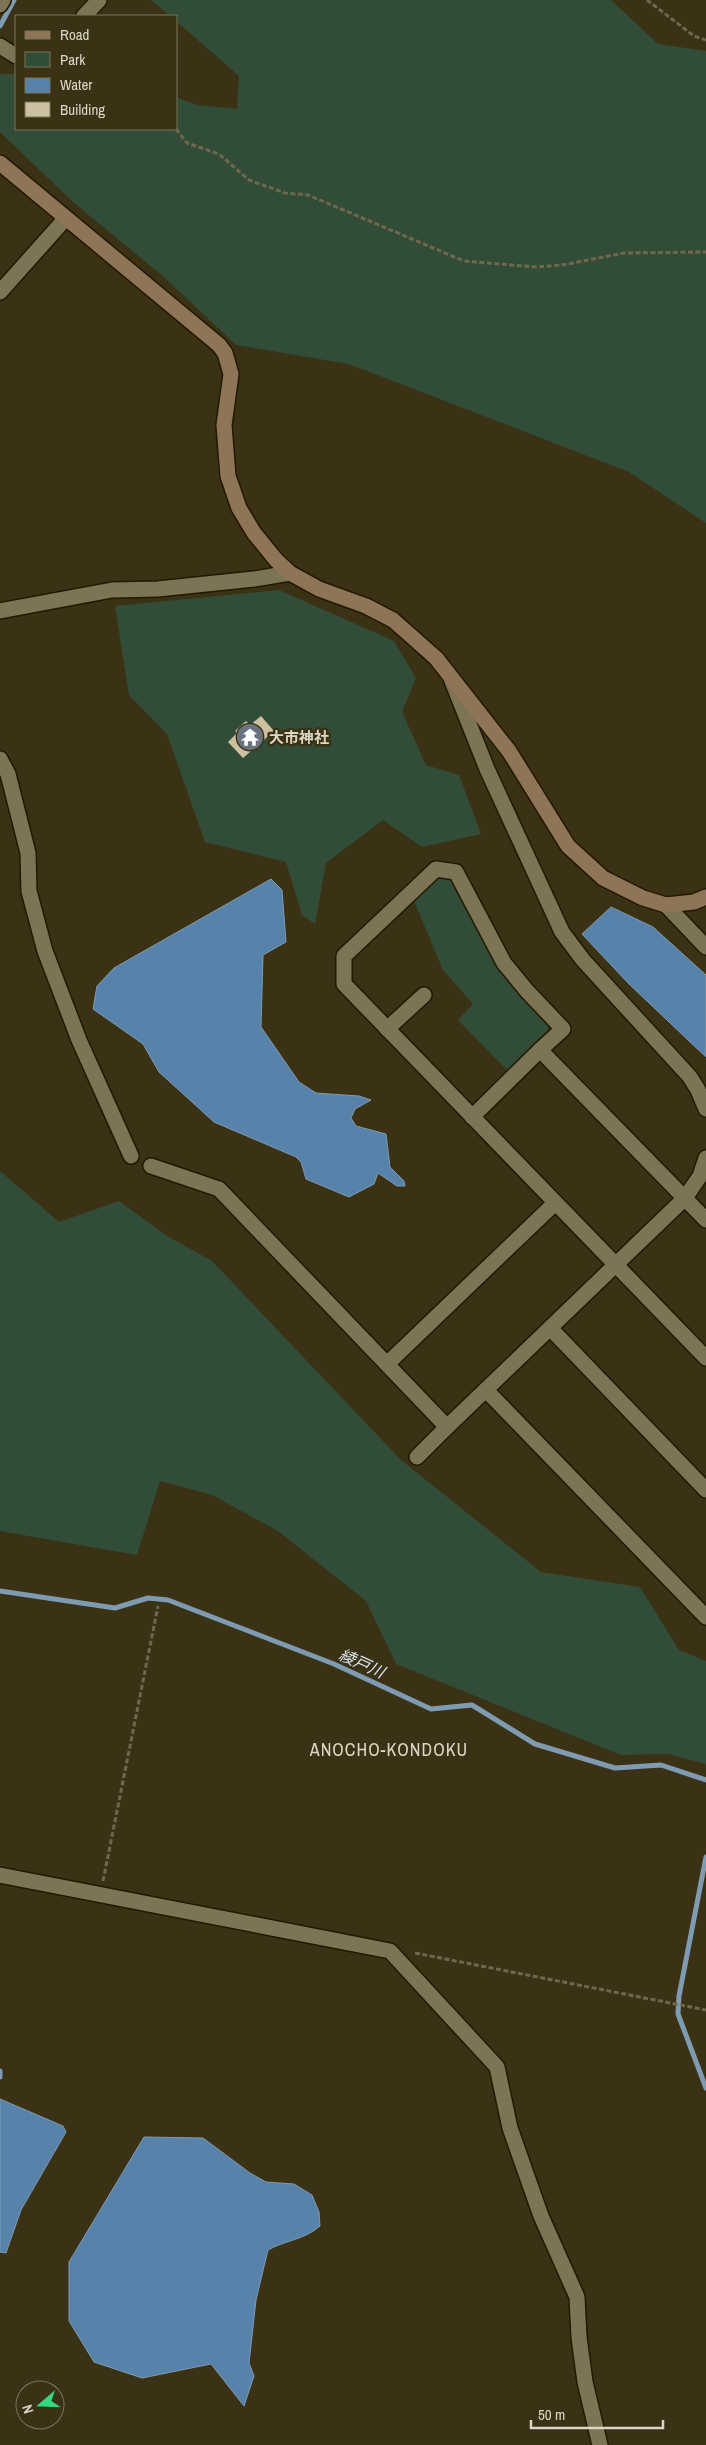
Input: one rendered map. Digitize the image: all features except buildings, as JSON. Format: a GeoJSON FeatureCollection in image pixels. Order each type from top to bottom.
{"type":"FeatureCollection","features":[{"type":"Feature","properties":{"kind":"street"},"geometry":{"type":"LineString","coordinates":[[0,5],[3,0]]}},
{"type":"Feature","properties":{"kind":"street"},"geometry":{"type":"LineString","coordinates":[[85,15],[99,0]]}},
{"type":"Feature","properties":{"kind":"street"},"geometry":{"type":"LineString","coordinates":[[0,46],[15,55]]}},
{"type":"Feature","properties":{"kind":"street"},"geometry":{"type":"LineString","coordinates":[[0,163],[219,345],[225,353],[231,374],[224,425],[228,476],[239,508],[254,533],[276,560],[290,573],[319,589],[366,606],[393,620],[436,658],[451,680],[509,751],[568,846],[603,878],[643,898],[666,905],[694,902],[706,897]]}},
{"type":"Feature","properties":{"kind":"street"},"geometry":{"type":"LineString","coordinates":[[0,292],[66,218]]}},
{"type":"Feature","properties":{"kind":"street"},"geometry":{"type":"LineString","coordinates":[[0,612],[112,590],[177,587],[290,573]]}},
{"type":"Feature","properties":{"kind":"street"},"geometry":{"type":"LineString","coordinates":[[451,680],[487,769],[562,932],[583,960],[690,1077],[706,1109]]}},
{"type":"Feature","properties":{"kind":"street"},"geometry":{"type":"LineString","coordinates":[[0,759],[8,774],[28,853],[29,891],[45,951],[79,1040],[131,1156]]}},
{"type":"Feature","properties":{"kind":"street"},"geometry":{"type":"LineString","coordinates":[[472,1117],[564,1029],[526,991],[504,963],[456,872],[436,869],[344,956],[344,984],[554,1204],[706,1358]]}},
{"type":"Feature","properties":{"kind":"street"},"geometry":{"type":"LineString","coordinates":[[666,905],[706,947]]}},
{"type":"Feature","properties":{"kind":"street"},"geometry":{"type":"LineString","coordinates":[[387,1029],[424,995]]}},
{"type":"Feature","properties":{"kind":"street"},"geometry":{"type":"LineString","coordinates":[[540,1050],[706,1220]]}},
{"type":"Feature","properties":{"kind":"street"},"geometry":{"type":"LineString","coordinates":[[417,1457],[685,1198],[700,1176],[706,1158]]}},
{"type":"Feature","properties":{"kind":"street"},"geometry":{"type":"LineString","coordinates":[[150,1166],[219,1189],[447,1427]]}},
{"type":"Feature","properties":{"kind":"street"},"geometry":{"type":"LineString","coordinates":[[387,1364],[554,1204]]}},
{"type":"Feature","properties":{"kind":"street"},"geometry":{"type":"LineString","coordinates":[[550,1328],[706,1490]]}},
{"type":"Feature","properties":{"kind":"street"},"geometry":{"type":"LineString","coordinates":[[486,1390],[706,1617]]}},
{"type":"Feature","properties":{"kind":"street"},"geometry":{"type":"LineString","coordinates":[[0,1875],[390,1950],[497,2067],[510,2128],[542,2216],[577,2297],[579,2337],[585,2382],[600,2445]]}},
{"type":"Feature","properties":{"kind":"path"},"geometry":{"type":"LineString","coordinates":[[647,0],[694,36],[706,40]]}},
{"type":"Feature","properties":{"kind":"path"},"geometry":{"type":"LineString","coordinates":[[177,130],[187,143],[219,154],[249,180],[285,193],[308,195],[464,260],[535,268],[562,265],[624,253],[706,252]]}},
{"type":"Feature","properties":{"kind":"path"},"geometry":{"type":"LineString","coordinates":[[100,1894],[158,1606]]}},
{"type":"Feature","properties":{"kind":"path"},"geometry":{"type":"LineString","coordinates":[[390,1950],[706,2010]]}},
{"type":"Feature","properties":{"kind":"green space"},"geometry":{"type":"Polygon","coordinates":[[[151,0],[611,0],[658,44],[706,51],[706,523],[629,472],[349,364],[236,345],[164,277],[73,202],[0,132],[0,74],[15,74],[15,130],[178,130],[178,98],[197,105],[237,109],[239,76],[178,23],[178,15],[169,15],[151,0]]]}},
{"type":"Feature","properties":{"kind":"green space"},"geometry":{"type":"Polygon","coordinates":[[[279,590],[394,641],[416,678],[402,712],[426,765],[459,775],[481,834],[422,847],[383,820],[326,863],[315,924],[302,915],[286,862],[205,842],[167,734],[129,695],[115,606],[279,590]]]}},
{"type":"Feature","properties":{"kind":"green space"},"geometry":{"type":"Polygon","coordinates":[[[438,877],[451,879],[505,974],[548,1026],[548,1033],[507,1070],[458,1020],[473,1004],[443,970],[414,901],[438,877]]]}},
{"type":"Feature","properties":{"kind":"green space"},"geometry":{"type":"Polygon","coordinates":[[[0,1171],[59,1222],[119,1201],[167,1236],[212,1261],[401,1460],[541,1572],[640,1587],[679,1650],[706,1661],[706,1764],[668,1754],[621,1755],[396,1664],[366,1601],[278,1531],[212,1495],[160,1481],[137,1555],[0,1531],[0,1171]]]}},
{"type":"Feature","properties":{"kind":"water"},"geometry":{"type":"Polygon","coordinates":[[[271,879],[282,890],[286,942],[263,955],[261,1027],[299,1082],[316,1093],[359,1096],[371,1100],[355,1109],[351,1118],[356,1126],[386,1134],[390,1167],[404,1181],[405,1186],[397,1186],[378,1173],[374,1184],[349,1197],[306,1179],[301,1162],[296,1157],[214,1122],[159,1072],[143,1044],[93,1009],[97,986],[114,968],[271,879]]]}},
{"type":"Feature","properties":{"kind":"water"},"geometry":{"type":"Polygon","coordinates":[[[611,907],[653,927],[706,975],[706,1057],[629,984],[582,934],[611,907]]]}},
{"type":"Feature","properties":{"kind":"water"},"geometry":{"type":"Polygon","coordinates":[[[0,2099],[63,2126],[66,2132],[21,2210],[6,2253],[0,2252],[0,2099]]]}},
{"type":"Feature","properties":{"kind":"water"},"geometry":{"type":"Polygon","coordinates":[[[144,2137],[203,2138],[250,2173],[266,2182],[294,2184],[312,2195],[319,2212],[320,2226],[314,2231],[268,2250],[256,2300],[249,2363],[254,2376],[244,2406],[211,2364],[142,2378],[94,2362],[69,2321],[69,2262],[144,2137]]]}},
{"type":"Feature","properties":{"kind":"waterway"},"geometry":{"type":"LineString","coordinates":[[0,26],[14,0]]}},
{"type":"Feature","properties":{"kind":"waterway","name":"綾戸川"},"geometry":{"type":"LineString","coordinates":[[0,1591],[115,1608],[148,1598],[168,1600],[334,1664],[431,1709],[472,1705],[535,1744],[615,1768],[661,1765],[706,1780]]}},
{"type":"Feature","properties":{"kind":"waterway"},"geometry":{"type":"LineString","coordinates":[[706,1857],[679,1996],[678,2014],[706,2088]]}},
{"type":"Feature","properties":{"kind":"waterway"},"geometry":{"type":"LineString","coordinates":[[0,2071],[0,2077]]}},
{"type":"Feature","properties":{"kind":"place","name":"大市神社"},"geometry":{"type":"Point","coordinates":[250,737]}},
{"type":"Feature","properties":{"kind":"district","name":"ANOCHO-KONDOKU"},"geometry":{"type":"Point","coordinates":[389,1749]}}]}
